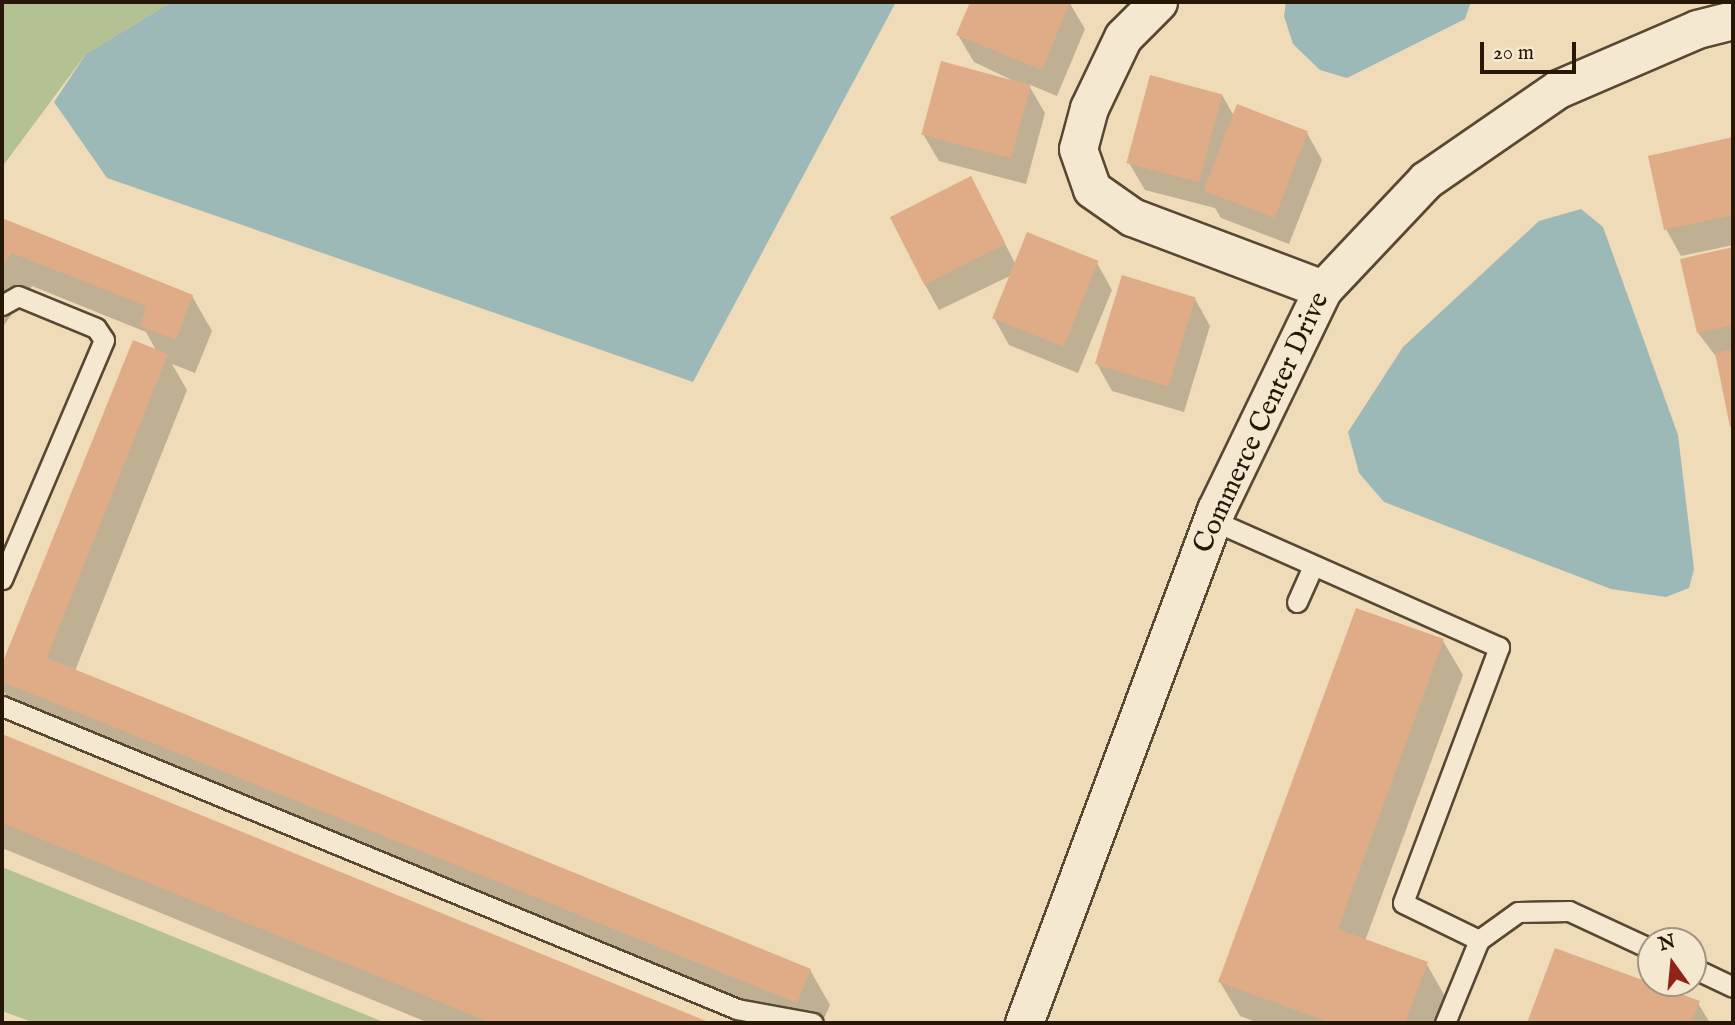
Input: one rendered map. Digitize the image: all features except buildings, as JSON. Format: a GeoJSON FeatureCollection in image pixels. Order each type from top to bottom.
{"type":"FeatureCollection","features":[{"type":"Feature","properties":{"kind":"street"},"geometry":{"type":"LineString","coordinates":[[1158,2],[1123,37],[1089,108],[1078,149],[1093,188],[1132,217],[1323,289]]}},
{"type":"Feature","properties":{"kind":"street","name":"Commerce Center Drive"},"geometry":{"type":"LineString","coordinates":[[1024,1023],[1212,520],[1323,289],[1426,180],[1558,89],[1697,29],[1733,20]]}},
{"type":"Feature","properties":{"kind":"lane"},"geometry":{"type":"LineString","coordinates":[[2,305],[18,296],[96,328],[104,340],[2,579]]}},
{"type":"Feature","properties":{"kind":"lane"},"geometry":{"type":"LineString","coordinates":[[1212,520],[1499,648],[1403,904],[1479,940]]}},
{"type":"Feature","properties":{"kind":"lane"},"geometry":{"type":"LineString","coordinates":[[1297,601],[1313,566]]}},
{"type":"Feature","properties":{"kind":"lane"},"geometry":{"type":"LineString","coordinates":[[2,706],[737,1009],[813,1023]]}},
{"type":"Feature","properties":{"kind":"lane"},"geometry":{"type":"LineString","coordinates":[[1445,1023],[1479,940],[1518,912],[1569,911],[1637,943]]}},
{"type":"Feature","properties":{"kind":"lane"},"geometry":{"type":"LineString","coordinates":[[1707,974],[1733,986]]}},
{"type":"Feature","properties":{"kind":"green space"},"geometry":{"type":"Polygon","coordinates":[[[2,2],[171,2],[86,54],[2,167],[2,2]]]}},
{"type":"Feature","properties":{"kind":"green space"},"geometry":{"type":"Polygon","coordinates":[[[2,867],[386,1023],[35,1023],[2,1011],[2,867]]]}},
{"type":"Feature","properties":{"kind":"water"},"geometry":{"type":"Polygon","coordinates":[[[171,2],[896,2],[693,382],[107,178],[54,102],[86,54],[171,2]]]}},
{"type":"Feature","properties":{"kind":"water"},"geometry":{"type":"Polygon","coordinates":[[[1286,2],[1471,2],[1465,19],[1347,78],[1320,70],[1293,44],[1284,16],[1286,2]]]}},
{"type":"Feature","properties":{"kind":"water"},"geometry":{"type":"Polygon","coordinates":[[[1581,209],[1603,227],[1678,435],[1694,569],[1689,588],[1666,597],[1611,589],[1384,502],[1359,473],[1348,432],[1403,347],[1539,221],[1581,209]]]}}]}
